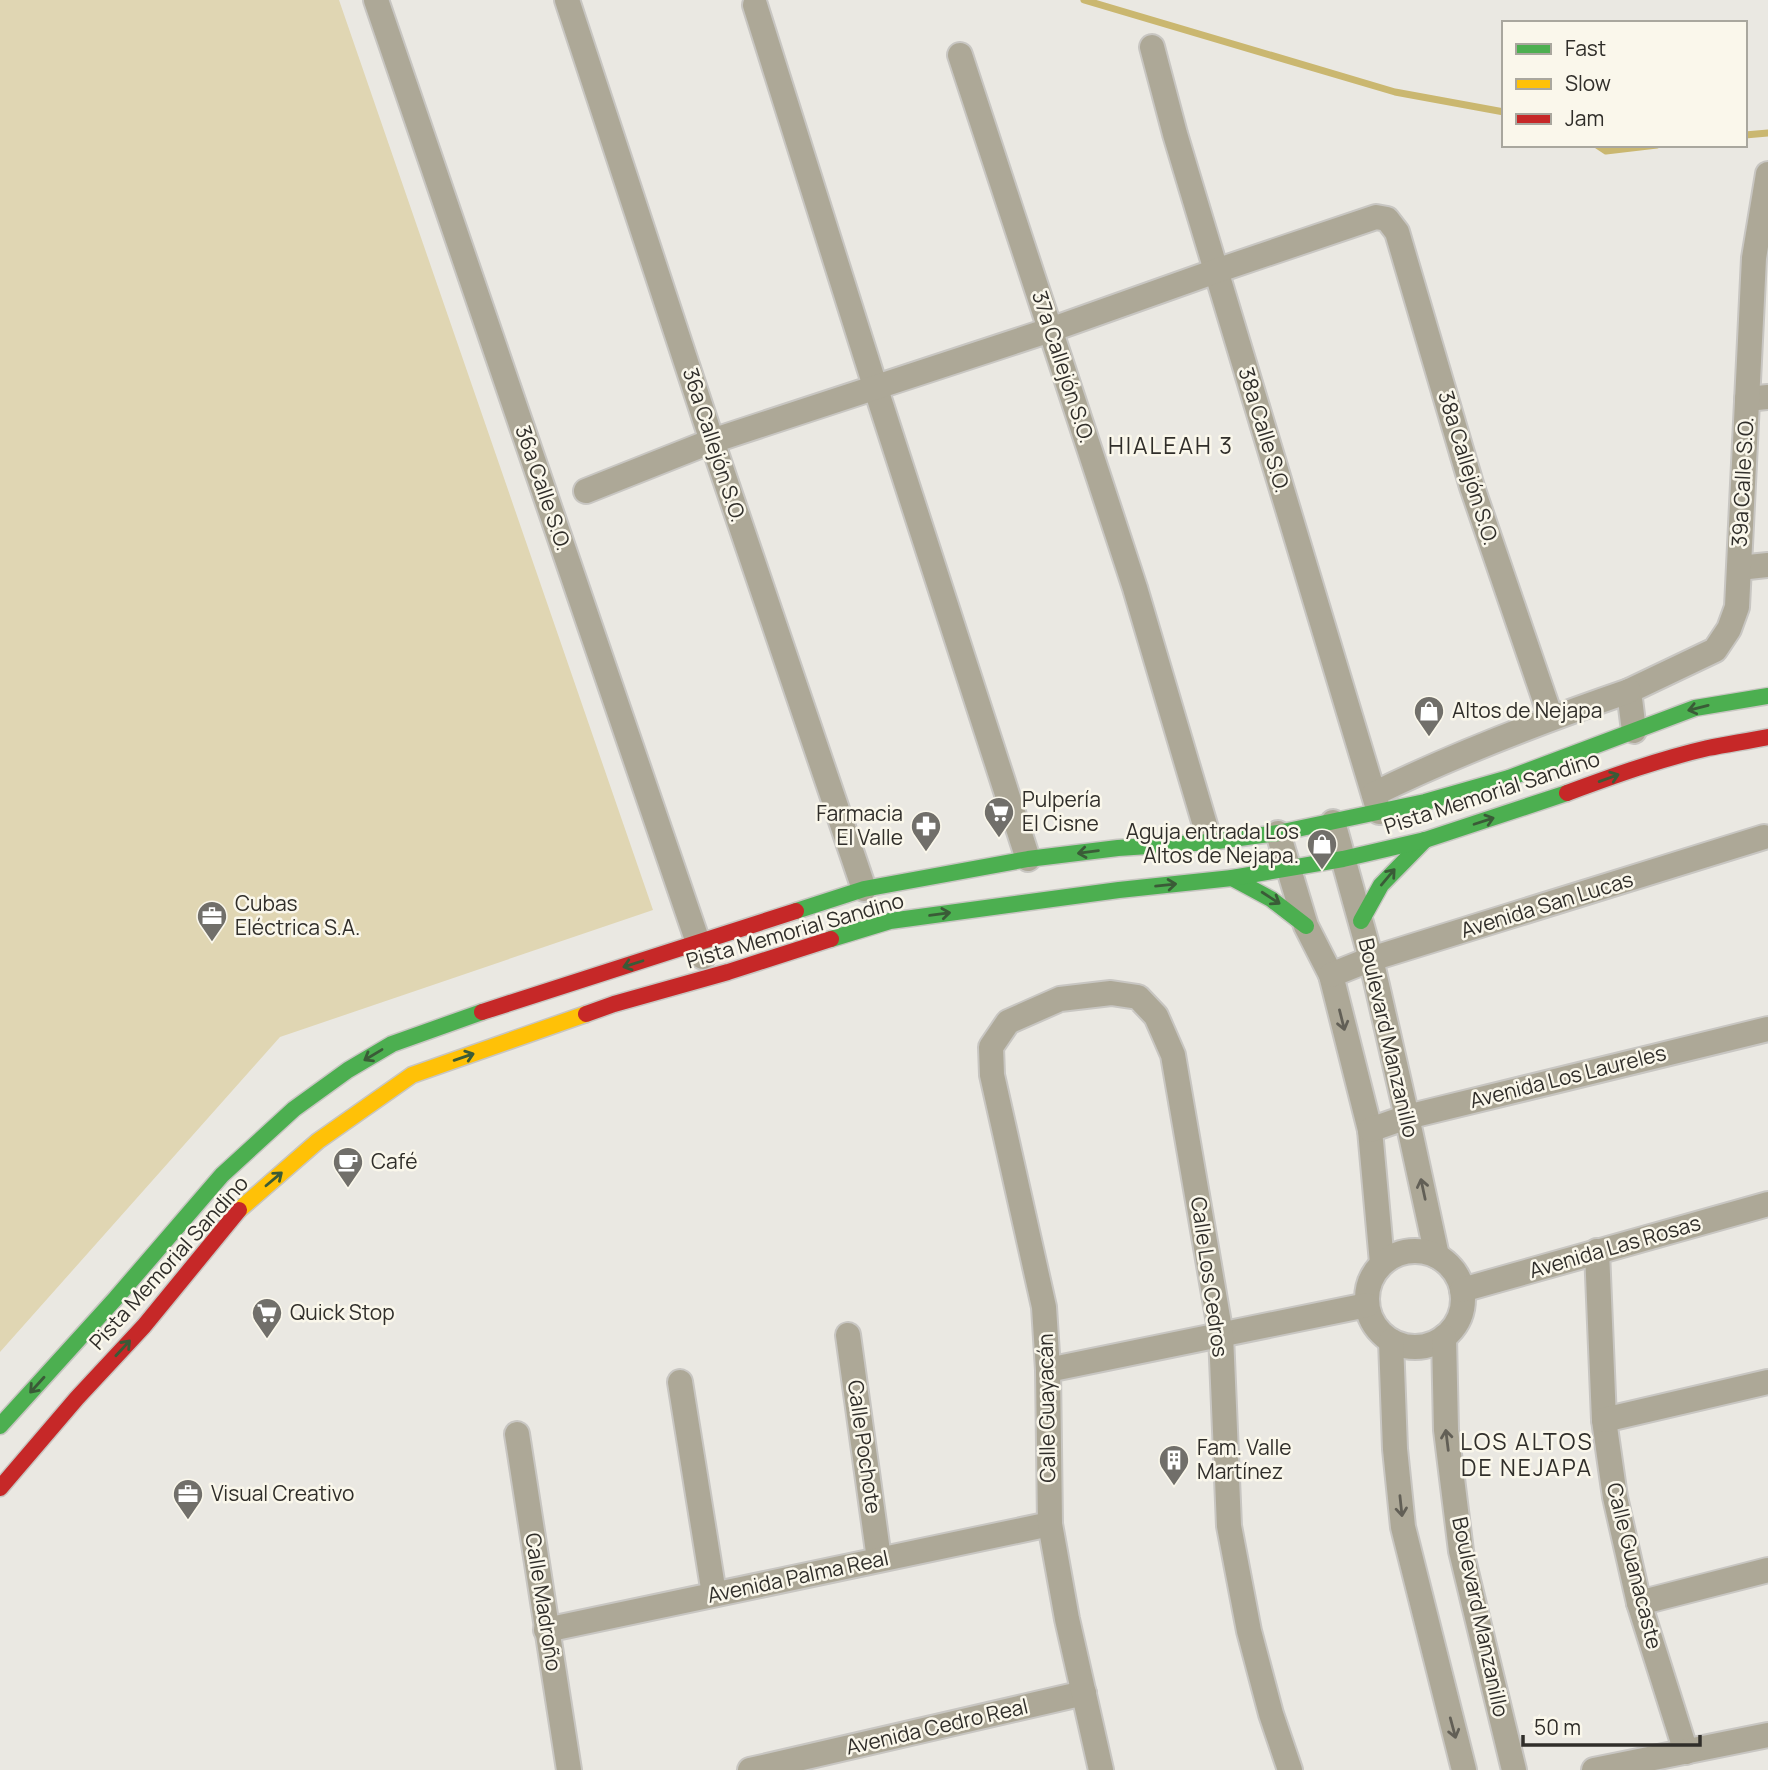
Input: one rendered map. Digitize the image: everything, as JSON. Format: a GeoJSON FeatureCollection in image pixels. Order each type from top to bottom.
{"type":"FeatureCollection","features":[{"type":"Feature","properties":{"kind":"main road","name":"Pista Memorial Sandino"},"geometry":{"type":"LineString","coordinates":[[0,1426],[222,1175],[294,1110],[348,1070],[392,1044],[864,889],[1028,859],[1118,848],[1210,842],[1333,822],[1376,803],[1425,802],[1633,744],[1695,708],[1768,696]]}},
{"type":"Feature","properties":{"kind":"main road","name":"Pista Memorial Sandino"},"geometry":{"type":"LineString","coordinates":[[0,1488],[77,1398],[144,1326],[240,1208],[318,1141],[412,1075],[614,1004],[890,921],[1119,890],[1231,878],[1343,859],[1425,840],[1696,751],[1768,737]]}},
{"type":"Feature","properties":{"kind":"main road"},"geometry":{"type":"LineString","coordinates":[[1544,801],[1572,777],[1620,760],[1633,744]]}},
{"type":"Feature","properties":{"kind":"main road"},"geometry":{"type":"LineString","coordinates":[[1361,921],[1381,885],[1425,840]]}},
{"type":"Feature","properties":{"kind":"main road"},"geometry":{"type":"LineString","coordinates":[[1231,878],[1262,892],[1306,926]]}},
{"type":"Feature","properties":{"kind":"main road"},"geometry":{"type":"LineString","coordinates":[[0,1443],[30,1410],[62,1397],[77,1398],[71,1374],[112,1319],[116,1298]]}},
{"type":"Feature","properties":{"kind":"street","name":"36a Calle S.O."},"geometry":{"type":"LineString","coordinates":[[376,0],[709,976]]}},
{"type":"Feature","properties":{"kind":"street","name":"36a Callejón S.O."},"geometry":{"type":"LineString","coordinates":[[567,0],[712,441],[864,889]]}},
{"type":"Feature","properties":{"kind":"street"},"geometry":{"type":"LineString","coordinates":[[755,5],[874,386],[1028,859]]}},
{"type":"Feature","properties":{"kind":"street","name":"38a Calle S.O."},"geometry":{"type":"LineString","coordinates":[[1152,47],[1175,134],[1376,803]]}},
{"type":"Feature","properties":{"kind":"street","name":"37a Callejón S.O."},"geometry":{"type":"LineString","coordinates":[[960,55],[1135,588],[1210,842]]}},
{"type":"Feature","properties":{"kind":"street","name":"39a Calle S.O."},"geometry":{"type":"LineString","coordinates":[[1376,803],[1417,773],[1491,740],[1629,691],[1715,650],[1729,629],[1737,607],[1758,398],[1754,258],[1768,174]]}},
{"type":"Feature","properties":{"kind":"street","name":"38a Callejón S.O."},"geometry":{"type":"LineString","coordinates":[[1216,271],[1376,217],[1387,219],[1397,232],[1472,487],[1551,718]]}},
{"type":"Feature","properties":{"kind":"street"},"geometry":{"type":"LineString","coordinates":[[586,491],[712,441],[1051,330],[1216,271]]}},
{"type":"Feature","properties":{"kind":"street"},"geometry":{"type":"LineString","coordinates":[[1739,568],[1768,565]]}},
{"type":"Feature","properties":{"kind":"street"},"geometry":{"type":"LineString","coordinates":[[1629,691],[1633,744]]}},
{"type":"Feature","properties":{"kind":"street","name":"Boulevard Manzanillo"},"geometry":{"type":"LineString","coordinates":[[1333,822],[1371,959],[1437,1256]]}},
{"type":"Feature","properties":{"kind":"street","name":"Boulevard Manzanillo"},"geometry":{"type":"LineString","coordinates":[[1278,833],[1306,926],[1331,975],[1370,1130],[1382,1263]]}},
{"type":"Feature","properties":{"kind":"street","name":"Avenida San Lucas"},"geometry":{"type":"LineString","coordinates":[[1331,975],[1371,959],[1764,837]]}},
{"type":"Feature","properties":{"kind":"street","name":"Calle Los Cedros"},"geometry":{"type":"LineString","coordinates":[[991,1047],[1008,1022],[1060,999],[1111,993],[1138,997],[1156,1016],[1173,1055],[1221,1335],[1229,1526],[1249,1631],[1271,1714],[1290,1770]]}},
{"type":"Feature","properties":{"kind":"street","name":"Avenida Los Laureles"},"geometry":{"type":"LineString","coordinates":[[1370,1130],[1407,1117],[1768,1029]]}},
{"type":"Feature","properties":{"kind":"street","name":"Calle Guayacán"},"geometry":{"type":"LineString","coordinates":[[991,1047],[992,1075],[1044,1307],[1048,1370],[1050,1524],[1067,1619],[1101,1770]]}},
{"type":"Feature","properties":{"kind":"street","name":"Avenida Las Rosas"},"geometry":{"type":"LineString","coordinates":[[1462,1290],[1768,1205]]}},
{"type":"Feature","properties":{"kind":"street"},"geometry":{"type":"LineString","coordinates":[[1408,1251],[1423,1251],[1437,1256],[1457,1276],[1462,1290],[1460,1316],[1454,1328],[1432,1344],[1404,1346],[1379,1331],[1371,1319],[1367,1290],[1382,1263],[1395,1255],[1408,1251]]}},
{"type":"Feature","properties":{"kind":"street","name":"Calle Guanacaste"},"geometry":{"type":"LineString","coordinates":[[1597,1251],[1604,1420],[1615,1497],[1639,1603],[1686,1752]]}},
{"type":"Feature","properties":{"kind":"street"},"geometry":{"type":"LineString","coordinates":[[1048,1370],[1367,1305]]}},
{"type":"Feature","properties":{"kind":"street","name":"Calle Pochote"},"geometry":{"type":"LineString","coordinates":[[848,1335],[879,1559]]}},
{"type":"Feature","properties":{"kind":"street","name":"Boulevard Manzanillo"},"geometry":{"type":"LineString","coordinates":[[1444,1337],[1446,1430],[1461,1551],[1514,1770]]}},
{"type":"Feature","properties":{"kind":"street"},"geometry":{"type":"LineString","coordinates":[[1391,1340],[1395,1449],[1403,1527],[1464,1770]]}},
{"type":"Feature","properties":{"kind":"street"},"geometry":{"type":"LineString","coordinates":[[680,1382],[714,1594]]}},
{"type":"Feature","properties":{"kind":"street"},"geometry":{"type":"LineString","coordinates":[[1604,1420],[1768,1382]]}},
{"type":"Feature","properties":{"kind":"street","name":"Calle Madroño"},"geometry":{"type":"LineString","coordinates":[[517,1434],[569,1770]]}},
{"type":"Feature","properties":{"kind":"street","name":"Avenida Palma Real"},"geometry":{"type":"LineString","coordinates":[[546,1630],[1050,1524]]}},
{"type":"Feature","properties":{"kind":"street"},"geometry":{"type":"LineString","coordinates":[[1639,1603],[1768,1570]]}},
{"type":"Feature","properties":{"kind":"street","name":"Avenida Cedro Real"},"geometry":{"type":"LineString","coordinates":[[750,1770],[1084,1693]]}},
{"type":"Feature","properties":{"kind":"street"},"geometry":{"type":"LineString","coordinates":[[1594,1770],[1768,1735]]}},
{"type":"Feature","properties":{"kind":"shaded area"},"geometry":{"type":"Polygon","coordinates":[[[0,0],[339,0],[653,910],[280,1037],[0,1352],[0,0]]]}},
{"type":"Feature","properties":{"kind":"waterway"},"geometry":{"type":"LineString","coordinates":[[1084,0],[1395,92],[1502,112]]}},
{"type":"Feature","properties":{"kind":"waterway"},"geometry":{"type":"LineString","coordinates":[[1747,135],[1768,133]]}},
{"type":"Feature","properties":{"kind":"waterway"},"geometry":{"type":"LineString","coordinates":[[1600,147],[1606,151],[1640,147]]}},
{"type":"Feature","properties":{"kind":"traffic: fast"},"geometry":{"type":"LineString","coordinates":[[796,911],[864,889],[1028,859],[1278,833],[1425,802],[1509,778],[1695,708],[1768,696]]}},
{"type":"Feature","properties":{"kind":"traffic: fast"},"geometry":{"type":"LineString","coordinates":[[831,939],[890,921],[1119,890],[1232,878],[1343,859],[1425,840],[1567,793]]}},
{"type":"Feature","properties":{"kind":"traffic: fast"},"geometry":{"type":"LineString","coordinates":[[1361,921],[1381,885],[1425,840]]}},
{"type":"Feature","properties":{"kind":"traffic: fast"},"geometry":{"type":"LineString","coordinates":[[1232,878],[1271,899],[1306,926]]}},
{"type":"Feature","properties":{"kind":"traffic: fast"},"geometry":{"type":"LineString","coordinates":[[0,1426],[222,1175],[294,1109],[348,1070],[392,1044],[482,1012]]}},
{"type":"Feature","properties":{"kind":"traffic: slow"},"geometry":{"type":"LineString","coordinates":[[239,1210],[318,1141],[412,1075],[586,1014]]}},
{"type":"Feature","properties":{"kind":"traffic: jam"},"geometry":{"type":"LineString","coordinates":[[1567,793],[1672,757],[1768,737]]}},
{"type":"Feature","properties":{"kind":"traffic: jam"},"geometry":{"type":"LineString","coordinates":[[482,1012],[796,911]]}},
{"type":"Feature","properties":{"kind":"traffic: jam"},"geometry":{"type":"LineString","coordinates":[[586,1014],[831,939]]}},
{"type":"Feature","properties":{"kind":"traffic: jam"},"geometry":{"type":"LineString","coordinates":[[0,1488],[77,1398],[144,1326],[239,1210]]}},
{"type":"Feature","properties":{"kind":"place","name":"Altos de Nejapa"},"geometry":{"type":"Point","coordinates":[1429,738]}},
{"type":"Feature","properties":{"kind":"place","name":"Pulpería El Cisne"},"geometry":{"type":"Point","coordinates":[999,839]}},
{"type":"Feature","properties":{"kind":"place","name":"Farmacia El Valle"},"geometry":{"type":"Point","coordinates":[926,853]}},
{"type":"Feature","properties":{"kind":"place","name":"Aguja entrada Los Altos de Nejapa."},"geometry":{"type":"Point","coordinates":[1322,871]}},
{"type":"Feature","properties":{"kind":"place","name":"Cubas Eléctrica S.A."},"geometry":{"type":"Point","coordinates":[212,943]}},
{"type":"Feature","properties":{"kind":"place","name":"Café"},"geometry":{"type":"Point","coordinates":[348,1189]}},
{"type":"Feature","properties":{"kind":"place","name":"Quick Stop"},"geometry":{"type":"Point","coordinates":[267,1340]}},
{"type":"Feature","properties":{"kind":"place","name":"Fam. Valle Martínez"},"geometry":{"type":"Point","coordinates":[1174,1487]}},
{"type":"Feature","properties":{"kind":"place","name":"Visual Creativo"},"geometry":{"type":"Point","coordinates":[188,1521]}},
{"type":"Feature","properties":{"kind":"district","name":"HIALEAH 3"},"geometry":{"type":"Point","coordinates":[1171,446]}},
{"type":"Feature","properties":{"kind":"district","name":"LOS ALTOS DE NEJAPA"},"geometry":{"type":"Point","coordinates":[1527,1455]}}]}
